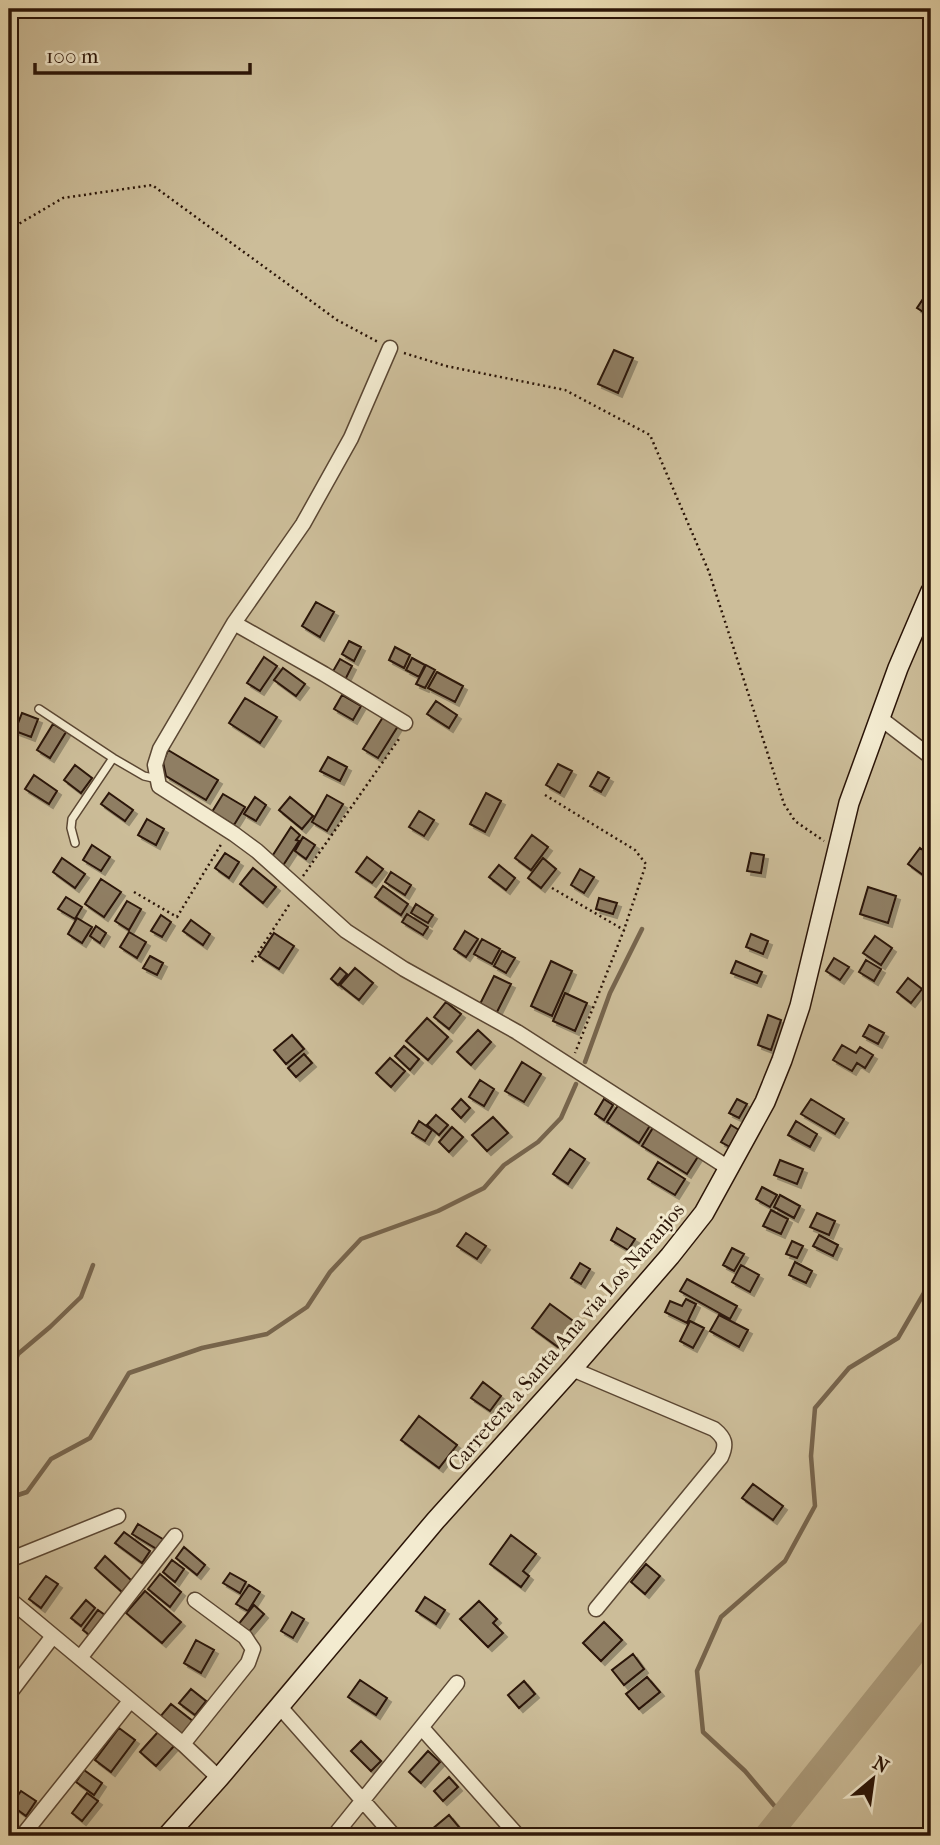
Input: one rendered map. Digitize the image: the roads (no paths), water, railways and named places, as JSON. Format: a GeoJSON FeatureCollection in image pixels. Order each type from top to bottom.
{"type":"FeatureCollection","features":[{"type":"Feature","properties":{"kind":"main road","name":"Carretera a Santa Ana via Los Naranjos"},"geometry":{"type":"LineString","coordinates":[[167,1836],[280,1707],[436,1520],[572,1370],[704,1213],[765,1102],[793,1028],[849,803],[931,591]]}},
{"type":"Feature","properties":{"kind":"street"},"geometry":{"type":"LineString","coordinates":[[390,348],[351,438],[303,524],[233,623],[156,756],[159,786],[257,851],[346,931],[404,969],[517,1032],[730,1169]]}},
{"type":"Feature","properties":{"kind":"street"},"geometry":{"type":"LineString","coordinates":[[233,623],[405,723]]}},
{"type":"Feature","properties":{"kind":"street"},"geometry":{"type":"LineString","coordinates":[[880,718],[931,757]]}},
{"type":"Feature","properties":{"kind":"street"},"geometry":{"type":"LineString","coordinates":[[572,1370],[714,1429],[723,1437],[725,1447],[721,1457],[596,1609]]}},
{"type":"Feature","properties":{"kind":"street"},"geometry":{"type":"LineString","coordinates":[[9,1560],[118,1516]]}},
{"type":"Feature","properties":{"kind":"street"},"geometry":{"type":"LineString","coordinates":[[80,1658],[175,1536]]}},
{"type":"Feature","properties":{"kind":"street"},"geometry":{"type":"LineString","coordinates":[[9,1599],[183,1744],[219,1778]]}},
{"type":"Feature","properties":{"kind":"street"},"geometry":{"type":"LineString","coordinates":[[183,1744],[248,1663],[253,1649],[245,1637],[195,1600]]}},
{"type":"Feature","properties":{"kind":"street"},"geometry":{"type":"LineString","coordinates":[[9,1694],[53,1636]]}},
{"type":"Feature","properties":{"kind":"street"},"geometry":{"type":"LineString","coordinates":[[334,1836],[457,1683]]}},
{"type":"Feature","properties":{"kind":"street"},"geometry":{"type":"LineString","coordinates":[[22,1836],[130,1701]]}},
{"type":"Feature","properties":{"kind":"street"},"geometry":{"type":"LineString","coordinates":[[280,1707],[394,1836]]}},
{"type":"Feature","properties":{"kind":"street"},"geometry":{"type":"LineString","coordinates":[[422,1728],[518,1836]]}},
{"type":"Feature","properties":{"kind":"lane"},"geometry":{"type":"LineString","coordinates":[[39,709],[113,758],[144,776],[157,779]]}},
{"type":"Feature","properties":{"kind":"lane"},"geometry":{"type":"LineString","coordinates":[[75,843],[71,828],[72,819],[113,758]]}},
{"type":"Feature","properties":{"kind":"waterway"},"geometry":{"type":"LineString","coordinates":[[585,1062],[610,993],[642,929]]}},
{"type":"Feature","properties":{"kind":"waterway"},"geometry":{"type":"LineString","coordinates":[[9,1498],[27,1492],[51,1459],[90,1438],[129,1373],[202,1348],[267,1334],[307,1307],[330,1272],[361,1239],[438,1211],[484,1188],[504,1165],[538,1142],[561,1118],[576,1084]]}},
{"type":"Feature","properties":{"kind":"waterway"},"geometry":{"type":"LineString","coordinates":[[783,1816],[745,1771],[703,1732],[697,1671],[721,1617],[785,1561],[815,1506],[811,1456],[815,1408],[849,1368],[898,1338],[924,1293],[931,1227]]}},
{"type":"Feature","properties":{"kind":"waterway"},"geometry":{"type":"LineString","coordinates":[[9,1378],[18,1354],[81,1297],[93,1265]]}},
{"type":"Feature","properties":{"kind":"waterway"},"geometry":{"type":"LineString","coordinates":[[767,1836],[931,1631]]}}]}
